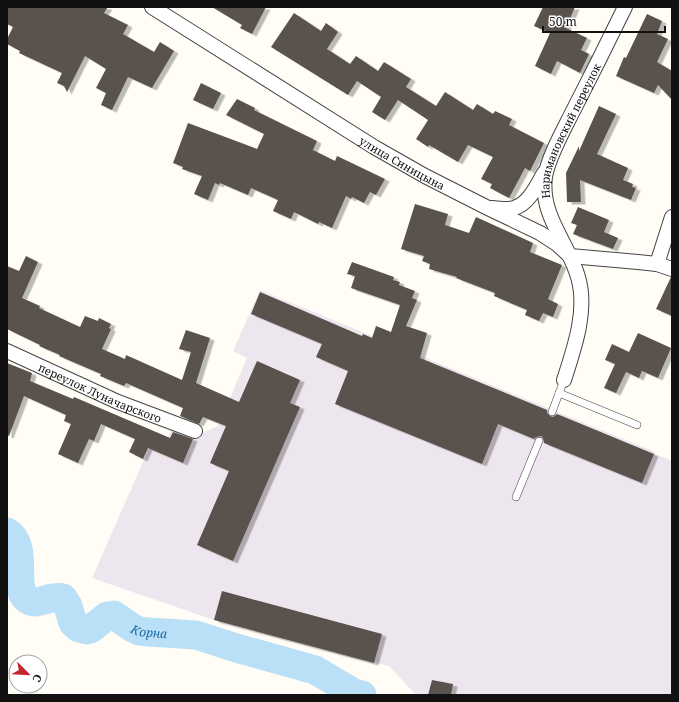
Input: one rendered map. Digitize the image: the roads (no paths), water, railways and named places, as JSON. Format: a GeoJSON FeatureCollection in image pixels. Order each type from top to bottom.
{"type":"FeatureCollection","features":[{"type":"Feature","properties":{"kind":"street","name":"улица Синицына"},"geometry":{"type":"LineString","coordinates":[[152,7],[374,147],[425,176],[548,237],[570,256]]}},
{"type":"Feature","properties":{"kind":"street","name":"Наримановский переулок"},"geometry":{"type":"LineString","coordinates":[[561,387],[572,355],[578,330],[582,301],[579,278],[570,256],[555,229],[547,205],[545,178],[548,166],[565,128],[625,7]]}},
{"type":"Feature","properties":{"kind":"street"},"geometry":{"type":"LineString","coordinates":[[488,208],[514,208],[521,205],[534,191],[548,166]]}},
{"type":"Feature","properties":{"kind":"street"},"geometry":{"type":"LineString","coordinates":[[657,264],[672,217]]}},
{"type":"Feature","properties":{"kind":"street"},"geometry":{"type":"LineString","coordinates":[[570,256],[657,264],[672,269]]}},
{"type":"Feature","properties":{"kind":"street","name":"переулок Луначарского"},"geometry":{"type":"LineString","coordinates":[[7,352],[124,404],[195,431]]}},
{"type":"Feature","properties":{"kind":"lane"},"geometry":{"type":"LineString","coordinates":[[552,412],[561,387],[637,425]]}},
{"type":"Feature","properties":{"kind":"lane"},"geometry":{"type":"LineString","coordinates":[[516,497],[539,441]]}},
{"type":"Feature","properties":{"kind":"waterway","name":"Корна"},"geometry":{"type":"LineString","coordinates":[[7,532],[14,539],[18,547],[21,588],[24,596],[33,602],[58,597],[63,598],[68,606],[73,623],[79,628],[87,630],[92,628],[107,616],[114,615],[139,631],[196,635],[315,670],[354,693],[362,695]]}}]}
